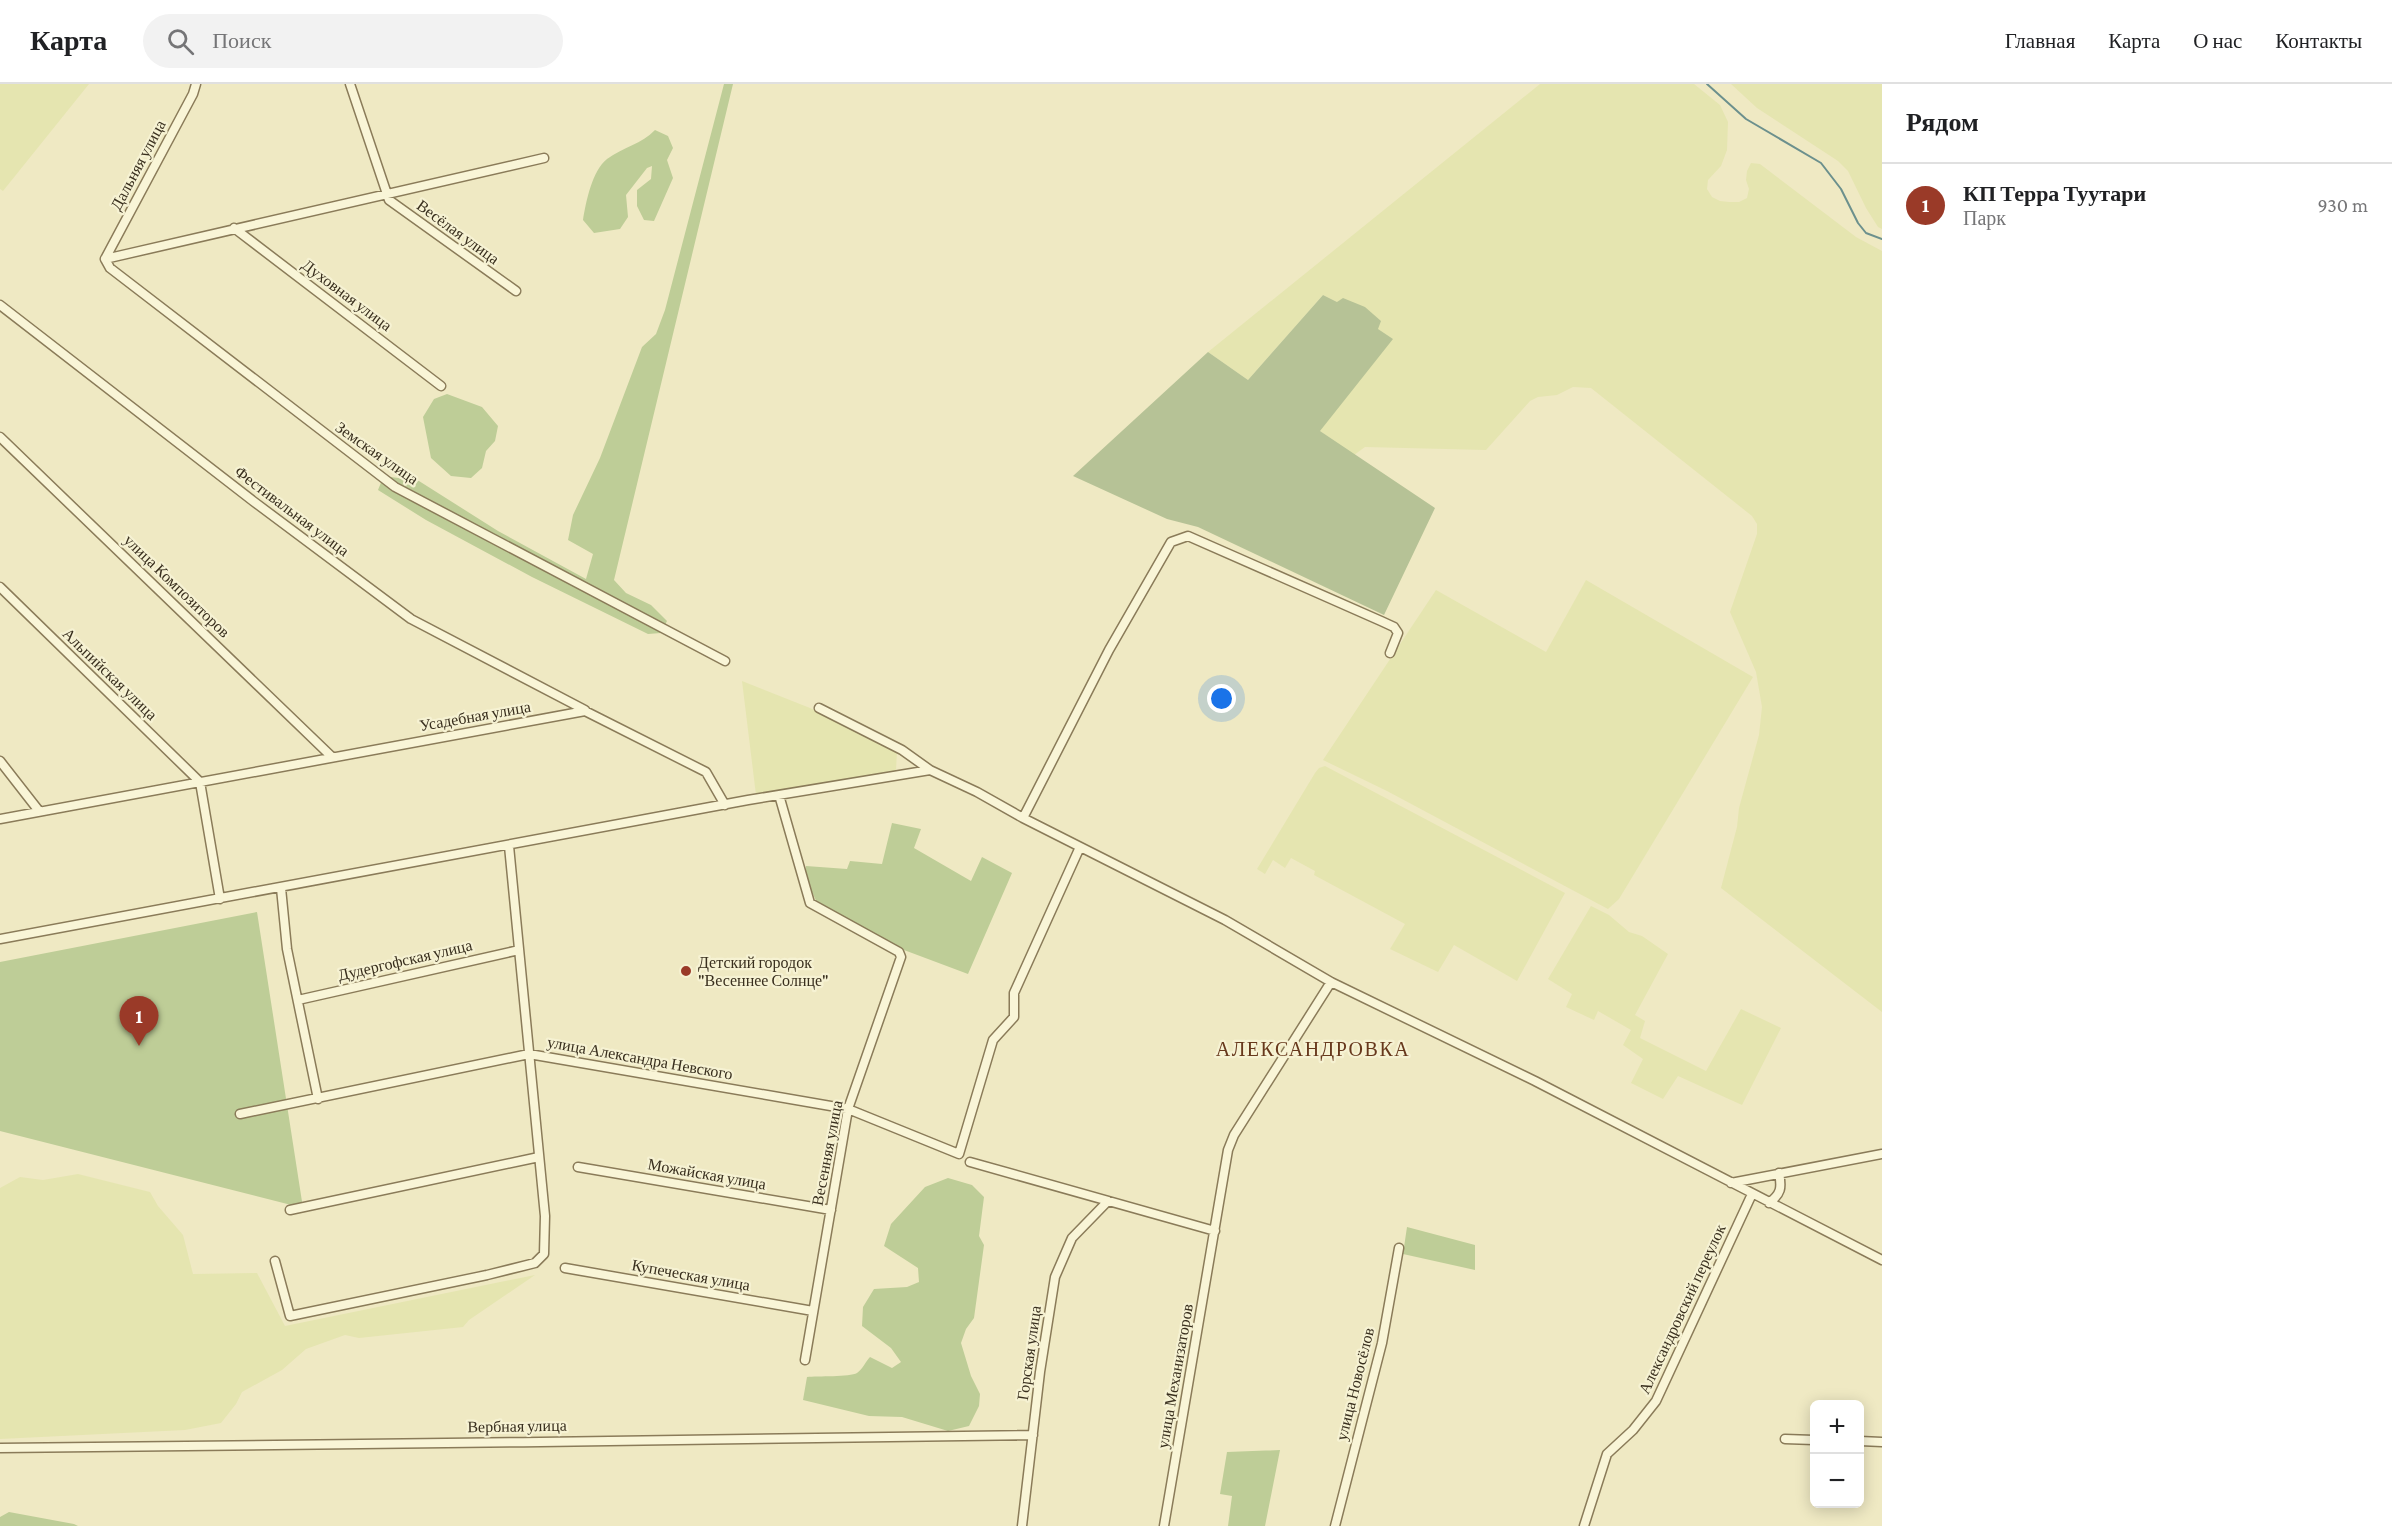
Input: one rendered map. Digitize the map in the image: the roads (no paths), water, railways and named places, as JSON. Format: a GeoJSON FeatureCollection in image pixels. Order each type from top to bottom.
{"type":"FeatureCollection","features":[{"type":"Feature","properties":{"kind":"street","name":"Дальняя улица"},"geometry":{"type":"LineString","coordinates":[[105,259],[196,84]]}},
{"type":"Feature","properties":{"kind":"street"},"geometry":{"type":"LineString","coordinates":[[350,84],[387,194]]}},
{"type":"Feature","properties":{"kind":"street"},"geometry":{"type":"LineString","coordinates":[[105,259],[544,158]]}},
{"type":"Feature","properties":{"kind":"street","name":"Весёлая улица"},"geometry":{"type":"LineString","coordinates":[[387,194],[389,200],[516,291]]}},
{"type":"Feature","properties":{"kind":"street","name":"Духовная улица"},"geometry":{"type":"LineString","coordinates":[[234,228],[441,386]]}},
{"type":"Feature","properties":{"kind":"street","name":"Земская улица"},"geometry":{"type":"LineString","coordinates":[[105,259],[110,268],[395,487],[725,661]]}},
{"type":"Feature","properties":{"kind":"street","name":"Фестивальная улица"},"geometry":{"type":"LineString","coordinates":[[0,305],[253,501],[411,619],[585,711]]}},
{"type":"Feature","properties":{"kind":"street","name":"улица Композиторов"},"geometry":{"type":"LineString","coordinates":[[0,437],[332,757]]}},
{"type":"Feature","properties":{"kind":"street"},"geometry":{"type":"LineString","coordinates":[[1023,818],[1109,650],[1171,542],[1188,536],[1394,627],[1398,633],[1390,653]]}},
{"type":"Feature","properties":{"kind":"street","name":"Альпийская улица"},"geometry":{"type":"LineString","coordinates":[[0,587],[200,782]]}},
{"type":"Feature","properties":{"kind":"street"},"geometry":{"type":"LineString","coordinates":[[819,708],[902,750],[930,770],[1225,920],[1331,982],[1535,1081],[1882,1260]]}},
{"type":"Feature","properties":{"kind":"street"},"geometry":{"type":"LineString","coordinates":[[585,711],[706,772],[725,805]]}},
{"type":"Feature","properties":{"kind":"street","name":"Усадебная улица"},"geometry":{"type":"LineString","coordinates":[[0,819],[585,711]]}},
{"type":"Feature","properties":{"kind":"street"},"geometry":{"type":"LineString","coordinates":[[0,761],[39,811]]}},
{"type":"Feature","properties":{"kind":"street"},"geometry":{"type":"LineString","coordinates":[[0,939],[780,795],[930,770]]}},
{"type":"Feature","properties":{"kind":"street"},"geometry":{"type":"LineString","coordinates":[[200,782],[220,899]]}},
{"type":"Feature","properties":{"kind":"street","name":"Весенняя улица"},"geometry":{"type":"LineString","coordinates":[[780,795],[810,903],[899,952],[901,957],[848,1109],[805,1360]]}},
{"type":"Feature","properties":{"kind":"street"},"geometry":{"type":"LineString","coordinates":[[275,1261],[290,1316],[487,1275],[535,1263],[543,1254],[545,1216],[509,846]]}},
{"type":"Feature","properties":{"kind":"street","name":"улица Александра Невского"},"geometry":{"type":"LineString","coordinates":[[240,1114],[529,1054],[848,1109],[959,1154],[993,1040],[1014,1017],[1014,993],[1080,847]]}},
{"type":"Feature","properties":{"kind":"street"},"geometry":{"type":"LineString","coordinates":[[281,888],[287,949],[318,1099]]}},
{"type":"Feature","properties":{"kind":"street","name":"Дудергофская улица"},"geometry":{"type":"LineString","coordinates":[[298,1000],[519,950]]}},
{"type":"Feature","properties":{"kind":"street","name":"улица Механизаторов"},"geometry":{"type":"LineString","coordinates":[[1164,1526],[1228,1150],[1234,1135],[1331,982]]}},
{"type":"Feature","properties":{"kind":"street"},"geometry":{"type":"LineString","coordinates":[[1730,1183],[1882,1154]]}},
{"type":"Feature","properties":{"kind":"street"},"geometry":{"type":"LineString","coordinates":[[290,1210],[539,1157]]}},
{"type":"Feature","properties":{"kind":"street"},"geometry":{"type":"LineString","coordinates":[[970,1162],[1215,1231]]}},
{"type":"Feature","properties":{"kind":"street","name":"Можайская улица"},"geometry":{"type":"LineString","coordinates":[[578,1167],[831,1210]]}},
{"type":"Feature","properties":{"kind":"street"},"geometry":{"type":"LineString","coordinates":[[1769,1203],[1777,1197],[1781,1190],[1779,1173]]}},
{"type":"Feature","properties":{"kind":"street","name":"Александровский переулок"},"geometry":{"type":"LineString","coordinates":[[1584,1526],[1607,1454],[1633,1431],[1656,1401],[1752,1194]]}},
{"type":"Feature","properties":{"kind":"street","name":"Горская улица"},"geometry":{"type":"LineString","coordinates":[[1022,1526],[1040,1372],[1055,1277],[1072,1238],[1108,1201]]}},
{"type":"Feature","properties":{"kind":"street","name":"улица Новосёлов"},"geometry":{"type":"LineString","coordinates":[[1335,1526],[1382,1343],[1399,1248]]}},
{"type":"Feature","properties":{"kind":"street","name":"Купеческая улица"},"geometry":{"type":"LineString","coordinates":[[565,1269],[813,1311]]}},
{"type":"Feature","properties":{"kind":"street","name":"Вербная улица"},"geometry":{"type":"LineString","coordinates":[[0,1448],[1033,1435]]}},
{"type":"Feature","properties":{"kind":"street"},"geometry":{"type":"LineString","coordinates":[[1785,1439],[1810,1440]]}},
{"type":"Feature","properties":{"kind":"street"},"geometry":{"type":"LineString","coordinates":[[1864,1442],[1882,1442]]}},
{"type":"Feature","properties":{"kind":"waterway"},"geometry":{"type":"LineString","coordinates":[[1707,84],[1746,119],[1821,163],[1841,189],[1858,223],[1866,233],[1882,239]]}},
{"type":"Feature","properties":{"kind":"place","name":"Детский городок \"Весеннее Солнце\""},"geometry":{"type":"Point","coordinates":[686,971]}},
{"type":"Feature","properties":{"kind":"place","name":"КП Терра Туутари"},"geometry":{"type":"Point","coordinates":[139,1046]}},
{"type":"Feature","properties":{"kind":"district","name":"АЛЕКСАНДРОВКА"},"geometry":{"type":"Point","coordinates":[1313,1049]}}]}
